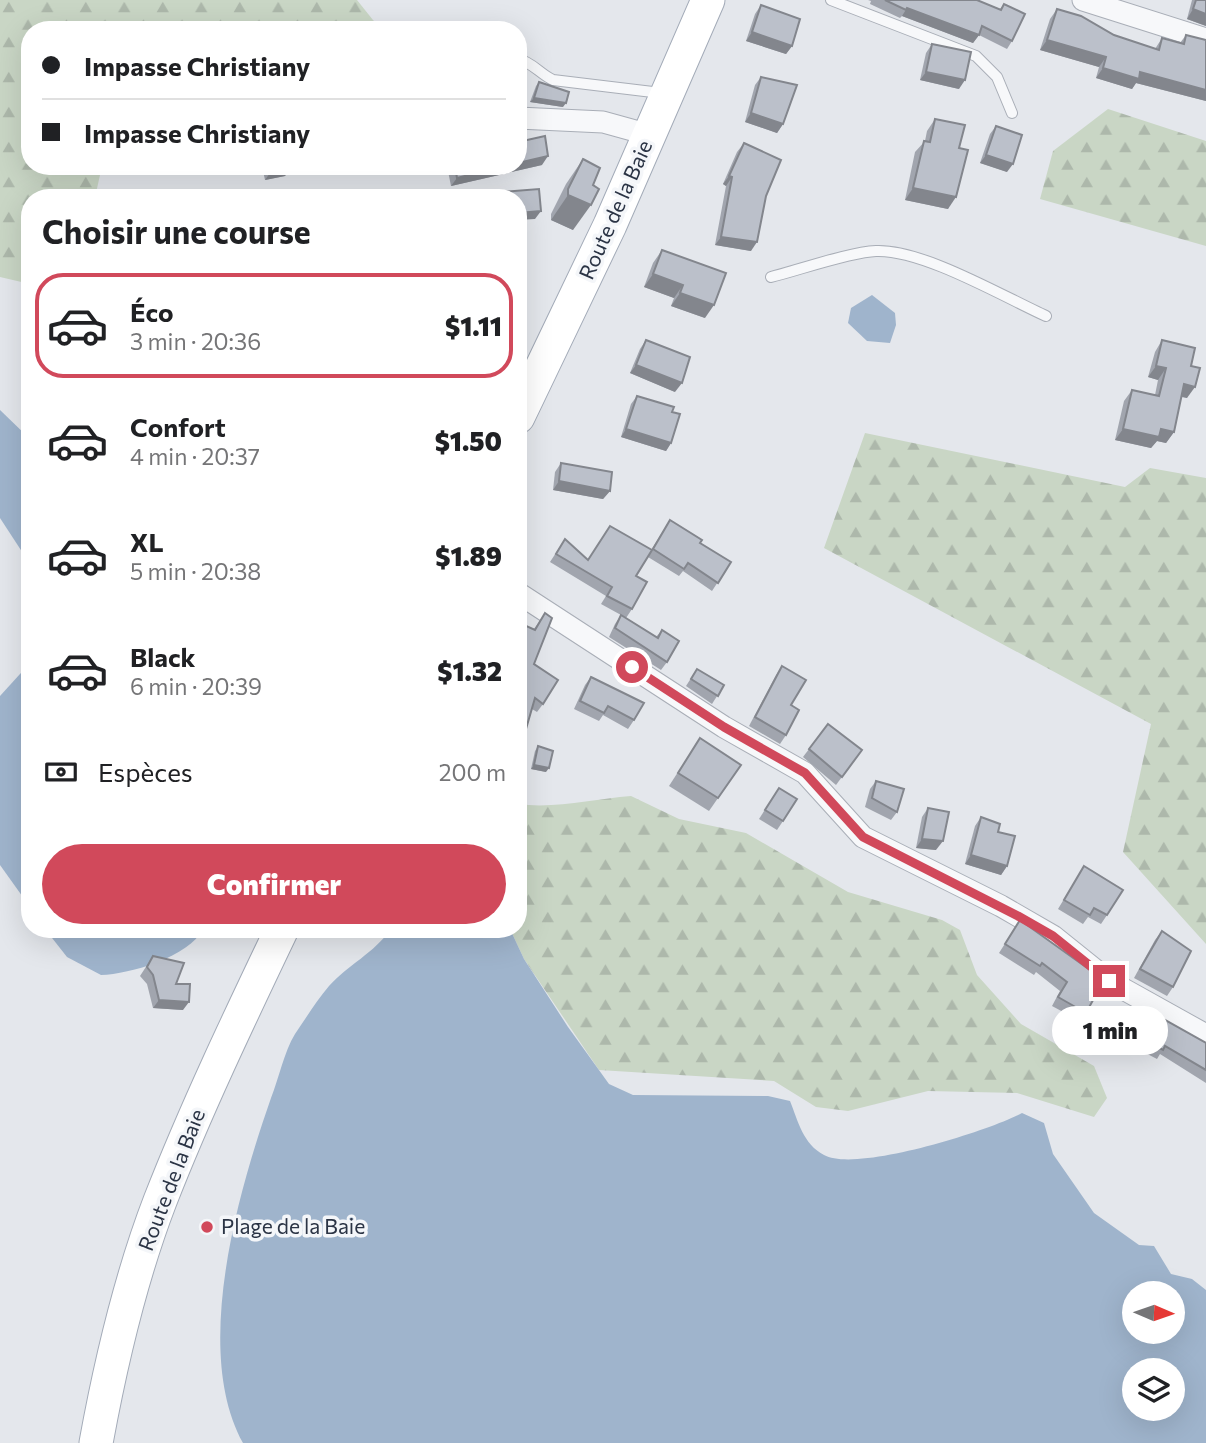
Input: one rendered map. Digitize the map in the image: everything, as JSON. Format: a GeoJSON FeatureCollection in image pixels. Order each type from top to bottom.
{"type":"FeatureCollection","features":[{"type":"Feature","properties":{"kind":"main road","name":"Route de la Baie"},"geometry":{"type":"LineString","coordinates":[[527,398],[650,135],[708,0]]}},
{"type":"Feature","properties":{"kind":"main road","name":"Route de la Baie"},"geometry":{"type":"LineString","coordinates":[[96,1443],[129,1295],[159,1203],[199,1107],[278,938]]}},
{"type":"Feature","properties":{"kind":"street"},"geometry":{"type":"LineString","coordinates":[[1083,0],[1206,39]]}},
{"type":"Feature","properties":{"kind":"street"},"geometry":{"type":"LineString","coordinates":[[527,118],[603,122],[650,135]]}},
{"type":"Feature","properties":{"kind":"street"},"geometry":{"type":"LineString","coordinates":[[527,599],[724,727],[805,773],[863,837],[1001,906],[1053,936],[1109,981],[1206,1035]]}},
{"type":"Feature","properties":{"kind":"lane"},"geometry":{"type":"LineString","coordinates":[[831,0],[976,56],[997,77],[1012,113]]}},
{"type":"Feature","properties":{"kind":"lane"},"geometry":{"type":"LineString","coordinates":[[527,61],[541,74],[553,80],[668,94]]}},
{"type":"Feature","properties":{"kind":"lane"},"geometry":{"type":"LineString","coordinates":[[771,277],[875,250],[903,254],[931,263],[1046,316]]}},
{"type":"Feature","properties":{"kind":"green space"},"geometry":{"type":"Polygon","coordinates":[[[0,0],[357,0],[374,21],[21,21],[21,175],[100,175],[97,189],[21,189],[21,282],[0,277],[0,0]]]}},
{"type":"Feature","properties":{"kind":"green space"},"geometry":{"type":"Polygon","coordinates":[[[1108,109],[1206,141],[1206,246],[1040,199],[1053,151],[1108,109]]]}},
{"type":"Feature","properties":{"kind":"green space"},"geometry":{"type":"Polygon","coordinates":[[[865,433],[1125,487],[1150,468],[1206,478],[1206,944],[1123,852],[1151,724],[824,548],[865,433]]]}},
{"type":"Feature","properties":{"kind":"green space"},"geometry":{"type":"Polygon","coordinates":[[[631,796],[679,819],[746,833],[848,892],[942,920],[960,930],[977,975],[1021,1024],[1094,1066],[1107,1098],[1094,1117],[1017,1093],[928,1091],[848,1111],[816,1107],[774,1081],[599,1070],[524,959],[514,938],[527,938],[527,805],[631,796]]]}},
{"type":"Feature","properties":{"kind":"water"},"geometry":{"type":"Polygon","coordinates":[[[872,295],[895,313],[896,325],[890,343],[867,341],[848,323],[851,308],[872,295]]]}},
{"type":"Feature","properties":{"kind":"water"},"geometry":{"type":"Polygon","coordinates":[[[0,410],[21,430],[21,550],[0,518],[0,410]]]}},
{"type":"Feature","properties":{"kind":"water"},"geometry":{"type":"Polygon","coordinates":[[[21,673],[21,894],[0,865],[0,696],[21,673]]]}},
{"type":"Feature","properties":{"kind":"water"},"geometry":{"type":"Polygon","coordinates":[[[52,938],[197,938],[172,956],[113,974],[101,975],[67,957],[52,938]]]}},
{"type":"Feature","properties":{"kind":"water"},"geometry":{"type":"Polygon","coordinates":[[[383,938],[514,938],[524,959],[568,1027],[609,1084],[633,1095],[768,1096],[790,1101],[811,1145],[824,1155],[840,1159],[864,1159],[923,1148],[982,1130],[1022,1113],[1044,1123],[1053,1154],[1094,1213],[1139,1245],[1154,1246],[1171,1274],[1192,1279],[1206,1290],[1206,1443],[243,1443],[228,1405],[221,1363],[221,1318],[234,1224],[258,1136],[291,1041],[329,986],[383,938]]]}},
{"type":"Feature","properties":{"kind":"building"},"geometry":{"type":"Polygon","coordinates":[[[885,0],[977,0],[1001,10],[1004,4],[1025,14],[1012,41],[982,26],[979,35],[885,0]]]}},
{"type":"Feature","properties":{"kind":"building"},"geometry":{"type":"Polygon","coordinates":[[[1196,0],[1206,0],[1206,14],[1193,9],[1196,0]]]}},
{"type":"Feature","properties":{"kind":"building"},"geometry":{"type":"Polygon","coordinates":[[[761,5],[800,19],[792,46],[752,32],[761,5]]]}},
{"type":"Feature","properties":{"kind":"building"},"geometry":{"type":"Polygon","coordinates":[[[1057,9],[1081,16],[1114,35],[1159,50],[1162,38],[1184,44],[1186,35],[1206,40],[1206,90],[1140,72],[1139,79],[1103,68],[1106,57],[1047,40],[1057,9]]]}},
{"type":"Feature","properties":{"kind":"building"},"geometry":{"type":"Polygon","coordinates":[[[932,44],[971,52],[965,80],[926,72],[932,44]]]}},
{"type":"Feature","properties":{"kind":"building"},"geometry":{"type":"Polygon","coordinates":[[[761,77],[797,85],[783,124],[751,113],[761,77]]]}},
{"type":"Feature","properties":{"kind":"building"},"geometry":{"type":"Polygon","coordinates":[[[539,82],[569,92],[566,103],[534,98],[539,82]]]}},
{"type":"Feature","properties":{"kind":"building"},"geometry":{"type":"Polygon","coordinates":[[[935,119],[965,125],[959,148],[968,150],[956,197],[913,188],[924,141],[930,142],[935,119]]]}},
{"type":"Feature","properties":{"kind":"building"},"geometry":{"type":"Polygon","coordinates":[[[996,126],[1022,135],[1013,164],[986,155],[996,126]]]}},
{"type":"Feature","properties":{"kind":"building"},"geometry":{"type":"Polygon","coordinates":[[[545,136],[548,156],[527,161],[527,140],[545,136]]]}},
{"type":"Feature","properties":{"kind":"building"},"geometry":{"type":"Polygon","coordinates":[[[744,143],[781,160],[766,196],[757,242],[721,237],[732,177],[729,176],[744,143]]]}},
{"type":"Feature","properties":{"kind":"building"},"geometry":{"type":"Polygon","coordinates":[[[583,159],[600,168],[593,185],[599,189],[591,205],[568,195],[568,189],[583,159]]]}},
{"type":"Feature","properties":{"kind":"building"},"geometry":{"type":"Polygon","coordinates":[[[539,189],[541,211],[527,212],[527,190],[539,189]]]}},
{"type":"Feature","properties":{"kind":"building"},"geometry":{"type":"Polygon","coordinates":[[[662,250],[726,273],[714,305],[680,293],[683,285],[653,274],[662,250]]]}},
{"type":"Feature","properties":{"kind":"building"},"geometry":{"type":"Polygon","coordinates":[[[646,340],[690,357],[682,383],[636,365],[646,340]]]}},
{"type":"Feature","properties":{"kind":"building"},"geometry":{"type":"Polygon","coordinates":[[[1162,340],[1195,348],[1191,366],[1200,368],[1195,387],[1184,384],[1174,432],[1161,429],[1159,437],[1123,429],[1132,390],[1159,396],[1166,368],[1156,366],[1162,340]]]}},
{"type":"Feature","properties":{"kind":"building"},"geometry":{"type":"Polygon","coordinates":[[[637,396],[674,407],[672,412],[680,414],[671,443],[626,429],[637,396]]]}},
{"type":"Feature","properties":{"kind":"building"},"geometry":{"type":"Polygon","coordinates":[[[561,463],[612,472],[610,491],[559,481],[561,463]]]}},
{"type":"Feature","properties":{"kind":"building"},"geometry":{"type":"Polygon","coordinates":[[[670,520],[731,562],[718,583],[688,563],[684,569],[653,549],[670,520]]]}},
{"type":"Feature","properties":{"kind":"building"},"geometry":{"type":"Polygon","coordinates":[[[610,526],[652,550],[636,576],[647,582],[632,609],[607,596],[612,587],[556,554],[565,539],[588,560],[610,526]]]}},
{"type":"Feature","properties":{"kind":"building"},"geometry":{"type":"Polygon","coordinates":[[[545,613],[552,618],[534,664],[558,680],[543,704],[535,698],[527,726],[527,626],[535,630],[545,613]]]}},
{"type":"Feature","properties":{"kind":"building"},"geometry":{"type":"Polygon","coordinates":[[[621,615],[658,638],[662,630],[679,641],[667,662],[615,628],[621,615]]]}},
{"type":"Feature","properties":{"kind":"building"},"geometry":{"type":"Polygon","coordinates":[[[782,666],[806,680],[791,705],[799,710],[786,735],[755,717],[782,666]]]}},
{"type":"Feature","properties":{"kind":"building"},"geometry":{"type":"Polygon","coordinates":[[[697,669],[724,685],[718,696],[691,679],[697,669]]]}},
{"type":"Feature","properties":{"kind":"building"},"geometry":{"type":"Polygon","coordinates":[[[591,677],[644,703],[634,720],[608,706],[604,713],[580,701],[591,677]]]}},
{"type":"Feature","properties":{"kind":"building"},"geometry":{"type":"Polygon","coordinates":[[[828,724],[862,750],[842,777],[809,749],[828,724]]]}},
{"type":"Feature","properties":{"kind":"building"},"geometry":{"type":"Polygon","coordinates":[[[700,738],[741,765],[718,798],[678,773],[700,738]]]}},
{"type":"Feature","properties":{"kind":"building"},"geometry":{"type":"Polygon","coordinates":[[[538,746],[553,751],[549,768],[534,765],[538,746]]]}},
{"type":"Feature","properties":{"kind":"building"},"geometry":{"type":"Polygon","coordinates":[[[876,781],[904,789],[897,812],[872,798],[876,781]]]}},
{"type":"Feature","properties":{"kind":"building"},"geometry":{"type":"Polygon","coordinates":[[[779,788],[797,799],[783,821],[765,810],[779,788]]]}},
{"type":"Feature","properties":{"kind":"building"},"geometry":{"type":"Polygon","coordinates":[[[928,808],[949,812],[943,841],[922,839],[928,808]]]}},
{"type":"Feature","properties":{"kind":"building"},"geometry":{"type":"Polygon","coordinates":[[[981,817],[1000,824],[998,832],[1015,836],[1007,866],[971,855],[981,817]]]}},
{"type":"Feature","properties":{"kind":"building"},"geometry":{"type":"Polygon","coordinates":[[[1084,866],[1123,890],[1107,915],[1094,908],[1090,915],[1064,900],[1084,866]]]}},
{"type":"Feature","properties":{"kind":"building"},"geometry":{"type":"Polygon","coordinates":[[[1020,920],[1104,980],[1086,1013],[1058,997],[1067,982],[1042,963],[1040,966],[1005,944],[1020,920]]]}},
{"type":"Feature","properties":{"kind":"building"},"geometry":{"type":"Polygon","coordinates":[[[1162,931],[1191,951],[1173,987],[1140,969],[1162,931]]]}},
{"type":"Feature","properties":{"kind":"building"},"geometry":{"type":"Polygon","coordinates":[[[153,956],[184,963],[176,984],[190,984],[189,1002],[159,1000],[153,975],[147,967],[153,956]]]}},
{"type":"Feature","properties":{"kind":"building"},"geometry":{"type":"Polygon","coordinates":[[[1151,1012],[1206,1043],[1206,1070],[1165,1046],[1163,1050],[1138,1037],[1151,1012]]]}},
{"type":"Feature","properties":{"kind":"place","name":"Plage de la Baie"},"geometry":{"type":"Point","coordinates":[207,1227]}},
{"type":"Feature","properties":{"kind":"route"},"geometry":{"type":"LineString","coordinates":[[632,667],[724,727],[805,773],[863,837],[915,866],[1001,906],[1053,936],[1109,981]]}}]}
